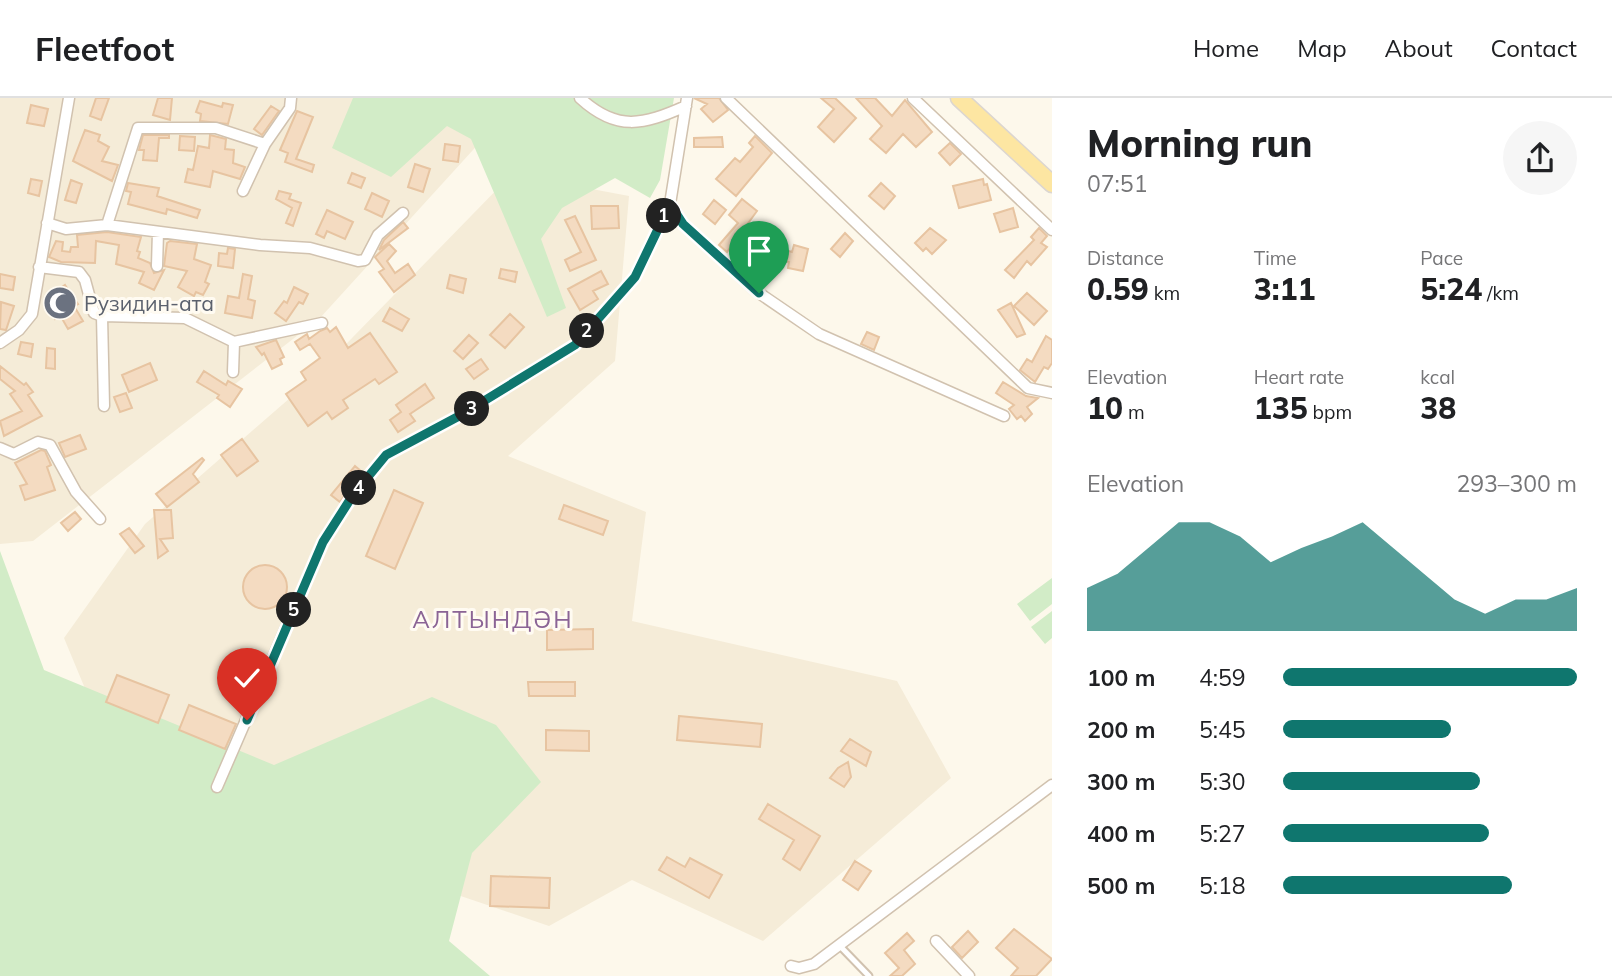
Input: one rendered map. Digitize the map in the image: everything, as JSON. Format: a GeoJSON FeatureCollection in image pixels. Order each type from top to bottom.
{"type":"FeatureCollection","features":[{"type":"Feature","properties":{"kind":"main road"},"geometry":{"type":"LineString","coordinates":[[959,98],[1052,184]]}},
{"type":"Feature","properties":{"kind":"street"},"geometry":{"type":"LineString","coordinates":[[0,343],[19,330],[32,314],[69,98]]}},
{"type":"Feature","properties":{"kind":"street"},"geometry":{"type":"LineString","coordinates":[[243,191],[265,144],[290,108],[291,98]]}},
{"type":"Feature","properties":{"kind":"street"},"geometry":{"type":"LineString","coordinates":[[580,98],[595,112],[626,123],[653,121],[687,102]]}},
{"type":"Feature","properties":{"kind":"street"},"geometry":{"type":"LineString","coordinates":[[726,98],[1028,388],[1052,393]]}},
{"type":"Feature","properties":{"kind":"street"},"geometry":{"type":"LineString","coordinates":[[913,98],[1052,230]]}},
{"type":"Feature","properties":{"kind":"street"},"geometry":{"type":"LineString","coordinates":[[217,787],[323,542],[353,495],[386,455],[461,415],[575,345],[635,277],[670,204],[687,102]]}},
{"type":"Feature","properties":{"kind":"street"},"geometry":{"type":"LineString","coordinates":[[107,225],[138,128],[216,128],[265,144]]}},
{"type":"Feature","properties":{"kind":"street"},"geometry":{"type":"LineString","coordinates":[[670,204],[683,224],[759,293],[819,334],[1004,416]]}},
{"type":"Feature","properties":{"kind":"street"},"geometry":{"type":"LineString","coordinates":[[47,223],[66,229],[107,225],[260,245],[310,248],[358,261],[365,260],[379,235],[403,213]]}},
{"type":"Feature","properties":{"kind":"street"},"geometry":{"type":"LineString","coordinates":[[158,232],[158,266]]}},
{"type":"Feature","properties":{"kind":"street"},"geometry":{"type":"LineString","coordinates":[[39,267],[79,272],[85,280],[94,313],[102,316],[186,318],[234,342],[322,323]]}},
{"type":"Feature","properties":{"kind":"street"},"geometry":{"type":"LineString","coordinates":[[102,316],[104,406]]}},
{"type":"Feature","properties":{"kind":"street"},"geometry":{"type":"LineString","coordinates":[[233,372],[234,342]]}},
{"type":"Feature","properties":{"kind":"street"},"geometry":{"type":"LineString","coordinates":[[0,448],[14,454],[38,442],[50,444],[76,492],[100,519]]}},
{"type":"Feature","properties":{"kind":"street"},"geometry":{"type":"LineString","coordinates":[[791,966],[799,968],[814,964],[1052,785]]}},
{"type":"Feature","properties":{"kind":"street"},"geometry":{"type":"LineString","coordinates":[[936,941],[969,976]]}},
{"type":"Feature","properties":{"kind":"lane"},"geometry":{"type":"LineString","coordinates":[[839,945],[869,976]]}},
{"type":"Feature","properties":{"kind":"shaded area"},"geometry":{"type":"Polygon","coordinates":[[[0,98],[673,98],[493,128],[320,318],[33,541],[0,544],[0,98]]]}},
{"type":"Feature","properties":{"kind":"shaded area"},"geometry":{"type":"Polygon","coordinates":[[[512,174],[629,196],[615,361],[508,456],[646,512],[632,621],[897,681],[951,778],[763,941],[632,880],[549,926],[252,825],[101,727],[64,638],[145,524],[313,378],[512,174]]]}},
{"type":"Feature","properties":{"kind":"green space"},"geometry":{"type":"Polygon","coordinates":[[[353,98],[674,98],[660,180],[650,198],[615,178],[562,208],[541,239],[566,308],[547,317],[471,139],[447,126],[391,177],[332,148],[353,98]]]}},
{"type":"Feature","properties":{"kind":"green space"},"geometry":{"type":"Polygon","coordinates":[[[0,551],[44,670],[274,765],[432,697],[496,725],[541,782],[472,853],[449,941],[490,976],[0,976],[0,551]]]}},
{"type":"Feature","properties":{"kind":"green space"},"geometry":{"type":"Polygon","coordinates":[[[1052,578],[1052,604],[1030,621],[1017,604],[1052,578]]]}},
{"type":"Feature","properties":{"kind":"green space"},"geometry":{"type":"Polygon","coordinates":[[[1052,611],[1052,638],[1045,644],[1031,627],[1052,611]]]}},
{"type":"Feature","properties":{"kind":"building"},"geometry":{"type":"Polygon","coordinates":[[[96,98],[109,98],[101,120],[90,116],[96,98]]]}},
{"type":"Feature","properties":{"kind":"building"},"geometry":{"type":"Polygon","coordinates":[[[158,98],[172,98],[170,120],[153,115],[158,98]]]}},
{"type":"Feature","properties":{"kind":"building"},"geometry":{"type":"Polygon","coordinates":[[[694,98],[719,98],[728,110],[713,122],[701,109],[707,104],[694,98]]]}},
{"type":"Feature","properties":{"kind":"building"},"geometry":{"type":"Polygon","coordinates":[[[821,98],[835,98],[856,118],[834,142],[818,127],[834,109],[821,98]]]}},
{"type":"Feature","properties":{"kind":"building"},"geometry":{"type":"Polygon","coordinates":[[[856,98],[875,98],[892,116],[905,100],[932,132],[916,147],[903,134],[886,153],[870,139],[882,126],[856,98]]]}},
{"type":"Feature","properties":{"kind":"building"},"geometry":{"type":"Polygon","coordinates":[[[200,101],[222,107],[223,103],[233,105],[228,124],[200,121],[201,114],[196,112],[200,101]]]}},
{"type":"Feature","properties":{"kind":"building"},"geometry":{"type":"Polygon","coordinates":[[[31,105],[48,109],[44,126],[27,123],[31,105]]]}},
{"type":"Feature","properties":{"kind":"building"},"geometry":{"type":"Polygon","coordinates":[[[271,106],[279,111],[262,135],[254,129],[271,106]]]}},
{"type":"Feature","properties":{"kind":"building"},"geometry":{"type":"Polygon","coordinates":[[[297,111],[313,117],[296,159],[314,165],[312,172],[285,162],[288,153],[280,150],[297,111]]]}},
{"type":"Feature","properties":{"kind":"building"},"geometry":{"type":"Polygon","coordinates":[[[85,130],[100,135],[98,141],[109,147],[102,161],[118,165],[112,181],[73,161],[85,130]]]}},
{"type":"Feature","properties":{"kind":"building"},"geometry":{"type":"Polygon","coordinates":[[[143,135],[169,135],[169,138],[159,138],[157,161],[143,160],[144,150],[139,150],[143,135]]]}},
{"type":"Feature","properties":{"kind":"building"},"geometry":{"type":"Polygon","coordinates":[[[210,135],[226,139],[225,149],[234,150],[233,163],[245,167],[240,179],[213,171],[210,187],[185,182],[188,169],[193,170],[198,146],[209,148],[210,135]]]}},
{"type":"Feature","properties":{"kind":"building"},"geometry":{"type":"Polygon","coordinates":[[[180,136],[195,137],[194,151],[179,150],[180,136]]]}},
{"type":"Feature","properties":{"kind":"building"},"geometry":{"type":"Polygon","coordinates":[[[755,136],[772,153],[736,196],[716,179],[735,158],[740,162],[753,147],[749,143],[755,136]]]}},
{"type":"Feature","properties":{"kind":"building"},"geometry":{"type":"Polygon","coordinates":[[[722,137],[723,147],[694,147],[694,138],[722,137]]]}},
{"type":"Feature","properties":{"kind":"building"},"geometry":{"type":"Polygon","coordinates":[[[950,143],[961,154],[950,165],[939,153],[950,143]]]}},
{"type":"Feature","properties":{"kind":"building"},"geometry":{"type":"Polygon","coordinates":[[[445,144],[460,146],[458,162],[443,160],[445,144]]]}},
{"type":"Feature","properties":{"kind":"building"},"geometry":{"type":"Polygon","coordinates":[[[415,164],[430,169],[423,192],[408,187],[415,164]]]}},
{"type":"Feature","properties":{"kind":"building"},"geometry":{"type":"Polygon","coordinates":[[[352,173],[365,178],[361,188],[348,183],[352,173]]]}},
{"type":"Feature","properties":{"kind":"building"},"geometry":{"type":"Polygon","coordinates":[[[31,179],[42,181],[39,196],[28,193],[31,179]]]}},
{"type":"Feature","properties":{"kind":"building"},"geometry":{"type":"Polygon","coordinates":[[[983,179],[991,200],[959,208],[953,186],[983,179]]]}},
{"type":"Feature","properties":{"kind":"building"},"geometry":{"type":"Polygon","coordinates":[[[71,180],[82,184],[76,203],[65,200],[71,180]]]}},
{"type":"Feature","properties":{"kind":"building"},"geometry":{"type":"Polygon","coordinates":[[[128,183],[159,188],[157,196],[200,210],[197,218],[167,209],[166,214],[128,204],[131,192],[126,191],[128,183]]]}},
{"type":"Feature","properties":{"kind":"building"},"geometry":{"type":"Polygon","coordinates":[[[881,183],[895,196],[884,209],[869,196],[881,183]]]}},
{"type":"Feature","properties":{"kind":"building"},"geometry":{"type":"Polygon","coordinates":[[[279,191],[291,194],[289,199],[301,203],[293,226],[286,223],[292,208],[276,199],[279,191]]]}},
{"type":"Feature","properties":{"kind":"building"},"geometry":{"type":"Polygon","coordinates":[[[372,193],[389,201],[382,217],[365,209],[372,193]]]}},
{"type":"Feature","properties":{"kind":"building"},"geometry":{"type":"Polygon","coordinates":[[[742,199],[757,211],[727,252],[719,245],[738,223],[729,215],[742,199]]]}},
{"type":"Feature","properties":{"kind":"building"},"geometry":{"type":"Polygon","coordinates":[[[714,200],[726,210],[715,224],[703,214],[714,200]]]}},
{"type":"Feature","properties":{"kind":"building"},"geometry":{"type":"Polygon","coordinates":[[[591,206],[618,206],[619,228],[592,229],[591,206]]]}},
{"type":"Feature","properties":{"kind":"building"},"geometry":{"type":"Polygon","coordinates":[[[1013,208],[1018,227],[1000,232],[994,214],[1013,208]]]}},
{"type":"Feature","properties":{"kind":"building"},"geometry":{"type":"Polygon","coordinates":[[[327,210],[353,222],[345,239],[327,231],[324,238],[316,234],[327,210]]]}},
{"type":"Feature","properties":{"kind":"building"},"geometry":{"type":"Polygon","coordinates":[[[575,216],[596,260],[570,271],[565,260],[581,252],[565,220],[575,216]]]}},
{"type":"Feature","properties":{"kind":"building"},"geometry":{"type":"Polygon","coordinates":[[[403,222],[408,228],[379,250],[384,240],[403,222]]]}},
{"type":"Feature","properties":{"kind":"building"},"geometry":{"type":"Polygon","coordinates":[[[930,228],[946,240],[932,254],[926,248],[923,251],[915,243],[930,228]]]}},
{"type":"Feature","properties":{"kind":"building"},"geometry":{"type":"Polygon","coordinates":[[[1039,228],[1047,236],[1041,243],[1047,247],[1031,265],[1027,261],[1014,278],[1005,270],[1034,240],[1031,237],[1039,228]]]}},
{"type":"Feature","properties":{"kind":"building"},"geometry":{"type":"Polygon","coordinates":[[[107,232],[141,237],[138,258],[150,263],[154,273],[164,270],[154,290],[139,283],[144,272],[116,264],[119,245],[96,241],[95,263],[61,262],[49,257],[56,241],[63,242],[62,251],[70,252],[71,247],[78,247],[77,235],[107,232]]]}},
{"type":"Feature","properties":{"kind":"building"},"geometry":{"type":"Polygon","coordinates":[[[845,233],[853,241],[840,257],[831,249],[845,233]]]}},
{"type":"Feature","properties":{"kind":"building"},"geometry":{"type":"Polygon","coordinates":[[[167,243],[197,244],[194,259],[211,265],[205,282],[209,284],[203,295],[196,292],[194,296],[178,287],[187,271],[164,266],[167,243]]]}},
{"type":"Feature","properties":{"kind":"building"},"geometry":{"type":"Polygon","coordinates":[[[389,244],[396,251],[387,261],[395,273],[408,264],[415,275],[394,292],[379,272],[384,269],[375,257],[389,244]]]}},
{"type":"Feature","properties":{"kind":"building"},"geometry":{"type":"Polygon","coordinates":[[[794,245],[808,249],[803,271],[788,268],[789,262],[782,261],[785,250],[792,252],[794,245]]]}},
{"type":"Feature","properties":{"kind":"building"},"geometry":{"type":"Polygon","coordinates":[[[228,248],[235,249],[233,268],[218,266],[219,253],[227,254],[228,248]]]}},
{"type":"Feature","properties":{"kind":"building"},"geometry":{"type":"Polygon","coordinates":[[[501,269],[517,272],[515,282],[499,278],[501,269]]]}},
{"type":"Feature","properties":{"kind":"building"},"geometry":{"type":"Polygon","coordinates":[[[601,271],[608,284],[593,291],[598,299],[580,310],[568,289],[601,271]]]}},
{"type":"Feature","properties":{"kind":"building"},"geometry":{"type":"Polygon","coordinates":[[[0,274],[15,277],[13,290],[0,288],[0,274]]]}},
{"type":"Feature","properties":{"kind":"building"},"geometry":{"type":"Polygon","coordinates":[[[243,274],[252,276],[248,299],[255,301],[252,318],[225,313],[228,296],[239,298],[243,274]]]}},
{"type":"Feature","properties":{"kind":"building"},"geometry":{"type":"Polygon","coordinates":[[[450,275],[466,279],[463,293],[447,288],[450,275]]]}},
{"type":"Feature","properties":{"kind":"building"},"geometry":{"type":"Polygon","coordinates":[[[65,285],[78,304],[74,306],[83,321],[68,329],[60,315],[55,319],[48,309],[49,296],[65,285]]]}},
{"type":"Feature","properties":{"kind":"building"},"geometry":{"type":"Polygon","coordinates":[[[294,287],[308,294],[303,304],[299,302],[286,321],[275,313],[284,301],[287,303],[294,287]]]}},
{"type":"Feature","properties":{"kind":"building"},"geometry":{"type":"Polygon","coordinates":[[[1027,293],[1047,311],[1034,325],[1014,306],[1027,293]]]}},
{"type":"Feature","properties":{"kind":"building"},"geometry":{"type":"Polygon","coordinates":[[[1,302],[14,306],[6,330],[0,329],[1,302]]]}},
{"type":"Feature","properties":{"kind":"building"},"geometry":{"type":"Polygon","coordinates":[[[1011,303],[1025,334],[1017,337],[998,310],[1011,303]]]}},
{"type":"Feature","properties":{"kind":"building"},"geometry":{"type":"Polygon","coordinates":[[[390,308],[409,319],[402,331],[383,321],[390,308]]]}},
{"type":"Feature","properties":{"kind":"building"},"geometry":{"type":"Polygon","coordinates":[[[510,314],[524,327],[505,348],[490,335],[510,314]]]}},
{"type":"Feature","properties":{"kind":"building"},"geometry":{"type":"Polygon","coordinates":[[[336,327],[348,348],[370,333],[397,372],[379,384],[375,379],[343,400],[348,408],[332,419],[327,412],[308,426],[286,394],[306,380],[301,372],[320,358],[310,344],[300,350],[295,342],[307,334],[309,339],[320,331],[327,328],[330,332],[336,327]]]}},
{"type":"Feature","properties":{"kind":"building"},"geometry":{"type":"Polygon","coordinates":[[[867,332],[879,337],[874,350],[861,344],[867,332]]]}},
{"type":"Feature","properties":{"kind":"building"},"geometry":{"type":"Polygon","coordinates":[[[469,335],[478,343],[463,359],[454,351],[469,335]]]}},
{"type":"Feature","properties":{"kind":"building"},"geometry":{"type":"Polygon","coordinates":[[[1046,336],[1052,340],[1052,363],[1048,369],[1044,367],[1035,382],[1020,370],[1027,359],[1032,362],[1046,336]]]}},
{"type":"Feature","properties":{"kind":"building"},"geometry":{"type":"Polygon","coordinates":[[[276,340],[284,357],[280,359],[282,364],[272,369],[264,353],[262,355],[256,347],[276,340]]]}},
{"type":"Feature","properties":{"kind":"building"},"geometry":{"type":"Polygon","coordinates":[[[21,342],[33,344],[31,357],[18,354],[21,342]]]}},
{"type":"Feature","properties":{"kind":"building"},"geometry":{"type":"Polygon","coordinates":[[[47,348],[55,349],[55,369],[46,368],[47,348]]]}},
{"type":"Feature","properties":{"kind":"building"},"geometry":{"type":"Polygon","coordinates":[[[481,359],[488,369],[474,379],[466,369],[481,359]]]}},
{"type":"Feature","properties":{"kind":"building"},"geometry":{"type":"Polygon","coordinates":[[[150,363],[157,380],[129,392],[122,375],[150,363]]]}},
{"type":"Feature","properties":{"kind":"building"},"geometry":{"type":"Polygon","coordinates":[[[0,366],[24,385],[26,383],[33,392],[28,395],[42,416],[4,436],[0,421],[22,411],[10,394],[15,391],[0,379],[0,366]]]}},
{"type":"Feature","properties":{"kind":"building"},"geometry":{"type":"Polygon","coordinates":[[[204,371],[226,385],[228,381],[242,389],[230,407],[217,398],[219,395],[197,382],[204,371]]]}},
{"type":"Feature","properties":{"kind":"building"},"geometry":{"type":"Polygon","coordinates":[[[1003,382],[1026,396],[1038,398],[1027,407],[1032,414],[1025,421],[1021,416],[1017,419],[1009,409],[1014,405],[996,393],[1003,382]]]}},
{"type":"Feature","properties":{"kind":"building"},"geometry":{"type":"Polygon","coordinates":[[[425,384],[434,398],[410,414],[415,421],[398,432],[390,420],[401,412],[396,405],[425,384]]]}},
{"type":"Feature","properties":{"kind":"building"},"geometry":{"type":"Polygon","coordinates":[[[126,393],[132,408],[120,412],[114,397],[126,393]]]}},
{"type":"Feature","properties":{"kind":"building"},"geometry":{"type":"Polygon","coordinates":[[[80,435],[86,449],[65,457],[59,443],[80,435]]]}},
{"type":"Feature","properties":{"kind":"building"},"geometry":{"type":"Polygon","coordinates":[[[242,439],[258,461],[237,476],[221,455],[242,439]]]}},
{"type":"Feature","properties":{"kind":"building"},"geometry":{"type":"Polygon","coordinates":[[[41,450],[45,451],[51,465],[47,467],[55,490],[25,500],[20,486],[27,484],[15,463],[41,450]]]}},
{"type":"Feature","properties":{"kind":"building"},"geometry":{"type":"Polygon","coordinates":[[[202,458],[204,460],[193,474],[199,482],[167,507],[156,494],[202,458]]]}},
{"type":"Feature","properties":{"kind":"building"},"geometry":{"type":"Polygon","coordinates":[[[355,466],[362,472],[340,502],[331,495],[355,466]]]}},
{"type":"Feature","properties":{"kind":"building"},"geometry":{"type":"Polygon","coordinates":[[[394,490],[423,503],[395,569],[366,556],[394,490]]]}},
{"type":"Feature","properties":{"kind":"building"},"geometry":{"type":"Polygon","coordinates":[[[564,505],[608,521],[603,535],[559,519],[564,505]]]}},
{"type":"Feature","properties":{"kind":"building"},"geometry":{"type":"Polygon","coordinates":[[[154,510],[171,510],[173,538],[160,539],[168,551],[158,558],[154,510]]]}},
{"type":"Feature","properties":{"kind":"building"},"geometry":{"type":"Polygon","coordinates":[[[75,512],[81,519],[68,531],[61,523],[75,512]]]}},
{"type":"Feature","properties":{"kind":"building"},"geometry":{"type":"Polygon","coordinates":[[[129,528],[144,546],[135,553],[120,534],[129,528]]]}},
{"type":"Feature","properties":{"kind":"building"},"geometry":{"type":"Polygon","coordinates":[[[265,565],[280,572],[287,587],[280,602],[265,609],[250,602],[243,587],[250,572],[265,565]]]}},
{"type":"Feature","properties":{"kind":"building"},"geometry":{"type":"Polygon","coordinates":[[[593,629],[593,649],[547,650],[547,630],[593,629]]]}},
{"type":"Feature","properties":{"kind":"building"},"geometry":{"type":"Polygon","coordinates":[[[117,675],[169,695],[158,723],[106,702],[117,675]]]}},
{"type":"Feature","properties":{"kind":"building"},"geometry":{"type":"Polygon","coordinates":[[[528,682],[575,682],[575,696],[529,696],[528,682]]]}},
{"type":"Feature","properties":{"kind":"building"},"geometry":{"type":"Polygon","coordinates":[[[189,705],[236,724],[225,749],[179,730],[189,705]]]}},
{"type":"Feature","properties":{"kind":"building"},"geometry":{"type":"Polygon","coordinates":[[[679,716],[762,724],[760,747],[677,740],[679,716]]]}},
{"type":"Feature","properties":{"kind":"building"},"geometry":{"type":"Polygon","coordinates":[[[546,730],[589,731],[589,751],[546,750],[546,730]]]}},
{"type":"Feature","properties":{"kind":"building"},"geometry":{"type":"Polygon","coordinates":[[[850,739],[871,752],[866,766],[841,751],[850,739]]]}},
{"type":"Feature","properties":{"kind":"building"},"geometry":{"type":"Polygon","coordinates":[[[848,762],[851,777],[844,787],[830,778],[838,768],[848,762]]]}},
{"type":"Feature","properties":{"kind":"building"},"geometry":{"type":"Polygon","coordinates":[[[768,804],[820,836],[800,870],[783,859],[794,840],[759,819],[768,804]]]}},
{"type":"Feature","properties":{"kind":"building"},"geometry":{"type":"Polygon","coordinates":[[[667,857],[685,867],[690,858],[722,875],[709,898],[659,870],[667,857]]]}},
{"type":"Feature","properties":{"kind":"building"},"geometry":{"type":"Polygon","coordinates":[[[855,861],[871,871],[858,890],[843,880],[855,861]]]}},
{"type":"Feature","properties":{"kind":"building"},"geometry":{"type":"Polygon","coordinates":[[[491,876],[550,878],[549,908],[490,906],[491,876]]]}},
{"type":"Feature","properties":{"kind":"building"},"geometry":{"type":"Polygon","coordinates":[[[1014,929],[1052,959],[1036,976],[1011,976],[1018,968],[996,948],[1014,929]]]}},
{"type":"Feature","properties":{"kind":"building"},"geometry":{"type":"Polygon","coordinates":[[[968,931],[978,942],[962,958],[952,947],[968,931]]]}},
{"type":"Feature","properties":{"kind":"building"},"geometry":{"type":"Polygon","coordinates":[[[907,933],[914,941],[904,950],[915,964],[902,976],[890,976],[899,968],[885,953],[907,933]]]}},
{"type":"Feature","properties":{"kind":"place","name":"Рузидин-ата"},"geometry":{"type":"Point","coordinates":[60,303]}},
{"type":"Feature","properties":{"kind":"district","name":"АЛТЫНДӘН"},"geometry":{"type":"Point","coordinates":[493,619]}},
{"type":"Feature","properties":{"kind":"route"},"geometry":{"type":"LineString","coordinates":[[247,720],[323,542],[353,495],[386,455],[461,415],[575,345],[635,277],[670,204],[683,224],[759,293]]}}]}
